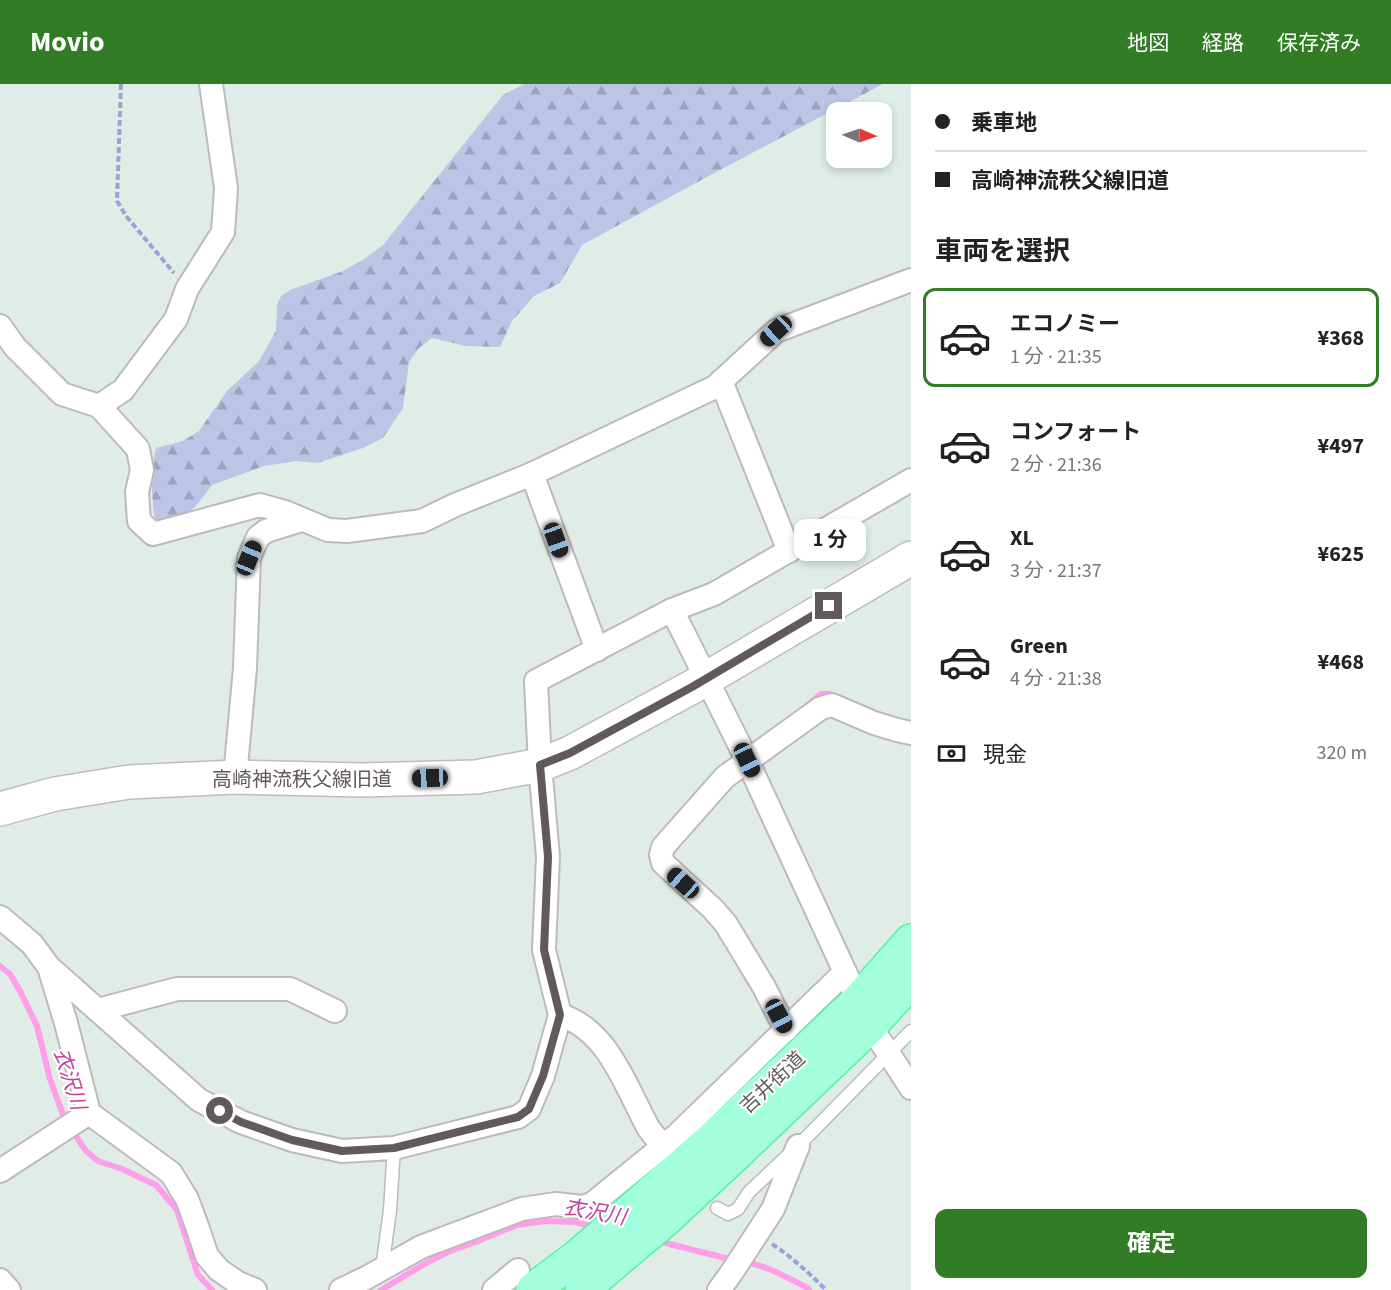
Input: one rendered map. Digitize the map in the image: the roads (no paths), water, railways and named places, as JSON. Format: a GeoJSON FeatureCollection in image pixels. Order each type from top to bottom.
{"type":"FeatureCollection","features":[{"type":"Feature","properties":{"kind":"main road","name":"吉井街道"},"geometry":{"type":"LineString","coordinates":[[582,1290],[666,1220],[911,941]]}},
{"type":"Feature","properties":{"kind":"main road","name":"吉井街道"},"geometry":{"type":"LineString","coordinates":[[526,1280],[578,1256],[721,1131],[858,1000],[911,981]]}},
{"type":"Feature","properties":{"kind":"street"},"geometry":{"type":"LineString","coordinates":[[99,406],[123,390],[176,319],[187,289],[223,232],[226,188],[211,84]]}},
{"type":"Feature","properties":{"kind":"street"},"geometry":{"type":"LineString","coordinates":[[0,326],[15,347],[62,394],[99,406],[138,449],[142,470],[137,492],[139,521],[153,534],[260,505],[285,512],[328,530],[347,531],[422,521],[532,474],[715,387],[776,331],[911,280]]}},
{"type":"Feature","properties":{"kind":"street"},"geometry":{"type":"LineString","coordinates":[[721,381],[789,551]]}},
{"type":"Feature","properties":{"kind":"street"},"geometry":{"type":"LineString","coordinates":[[532,474],[597,650]]}},
{"type":"Feature","properties":{"kind":"street"},"geometry":{"type":"LineString","coordinates":[[0,917],[32,944],[49,967],[199,1100],[241,1122],[292,1140],[342,1151],[394,1148],[518,1117],[529,1109],[543,1076],[560,1015],[544,950],[548,857],[536,681],[672,610],[714,594],[911,480]]}},
{"type":"Feature","properties":{"kind":"street"},"geometry":{"type":"LineString","coordinates":[[235,777],[245,668],[249,558],[258,537],[266,531],[301,520]]}},
{"type":"Feature","properties":{"kind":"street","name":"高崎神流秩父線旧道"},"geometry":{"type":"LineString","coordinates":[[0,808],[55,794],[129,782],[235,777],[362,780],[476,777],[540,765],[570,753],[707,678],[911,558]]}},
{"type":"Feature","properties":{"kind":"street"},"geometry":{"type":"LineString","coordinates":[[672,610],[747,760],[858,1000],[911,1088]]}},
{"type":"Feature","properties":{"kind":"street"},"geometry":{"type":"LineString","coordinates":[[786,1030],[764,987],[726,924],[663,863],[661,855],[663,847],[725,777],[821,708],[832,705],[874,723],[911,733]]}},
{"type":"Feature","properties":{"kind":"street"},"geometry":{"type":"LineString","coordinates":[[49,967],[89,1113],[171,1173],[187,1199],[207,1256],[219,1270],[242,1288]]}},
{"type":"Feature","properties":{"kind":"street"},"geometry":{"type":"LineString","coordinates":[[98,1010],[177,989],[290,989],[335,1011]]}},
{"type":"Feature","properties":{"kind":"street"},"geometry":{"type":"LineString","coordinates":[[341,1290],[421,1247],[484,1222],[522,1209],[556,1204],[582,1207],[592,1204],[665,1148],[786,1030],[858,1000]]}},
{"type":"Feature","properties":{"kind":"street"},"geometry":{"type":"LineString","coordinates":[[560,1015],[586,1028],[610,1053],[650,1131],[665,1148]]}},
{"type":"Feature","properties":{"kind":"street"},"geometry":{"type":"LineString","coordinates":[[0,1171],[89,1113]]}},
{"type":"Feature","properties":{"kind":"street"},"geometry":{"type":"LineString","coordinates":[[719,1290],[773,1209],[798,1146]]}},
{"type":"Feature","properties":{"kind":"street"},"geometry":{"type":"LineString","coordinates":[[0,1280],[9,1290]]}},
{"type":"Feature","properties":{"kind":"street"},"geometry":{"type":"LineString","coordinates":[[494,1290],[526,1280]]}},
{"type":"Feature","properties":{"kind":"lane"},"geometry":{"type":"LineString","coordinates":[[717,1208],[728,1214],[738,1209],[749,1192],[798,1146],[911,1031]]}},
{"type":"Feature","properties":{"kind":"lane"},"geometry":{"type":"LineString","coordinates":[[382,1269],[390,1210],[394,1148]]}},
{"type":"Feature","properties":{"kind":"waterway"},"geometry":{"type":"LineString","coordinates":[[810,703],[821,694],[835,696]]}},
{"type":"Feature","properties":{"kind":"waterway","name":"衣沢川"},"geometry":{"type":"LineString","coordinates":[[0,966],[10,974],[37,1026],[50,1079],[65,1120],[86,1151],[98,1161],[156,1185],[177,1210],[198,1275],[212,1290]]}},
{"type":"Feature","properties":{"kind":"waterway","name":"衣沢川"},"geometry":{"type":"LineString","coordinates":[[381,1290],[448,1252],[517,1225],[545,1221],[575,1222],[596,1227]]}},
{"type":"Feature","properties":{"kind":"waterway","name":"衣沢川"},"geometry":{"type":"LineString","coordinates":[[658,1241],[733,1260]]}},
{"type":"Feature","properties":{"kind":"waterway","name":"衣沢川"},"geometry":{"type":"LineString","coordinates":[[746,1262],[762,1266],[809,1290]]}}]}
